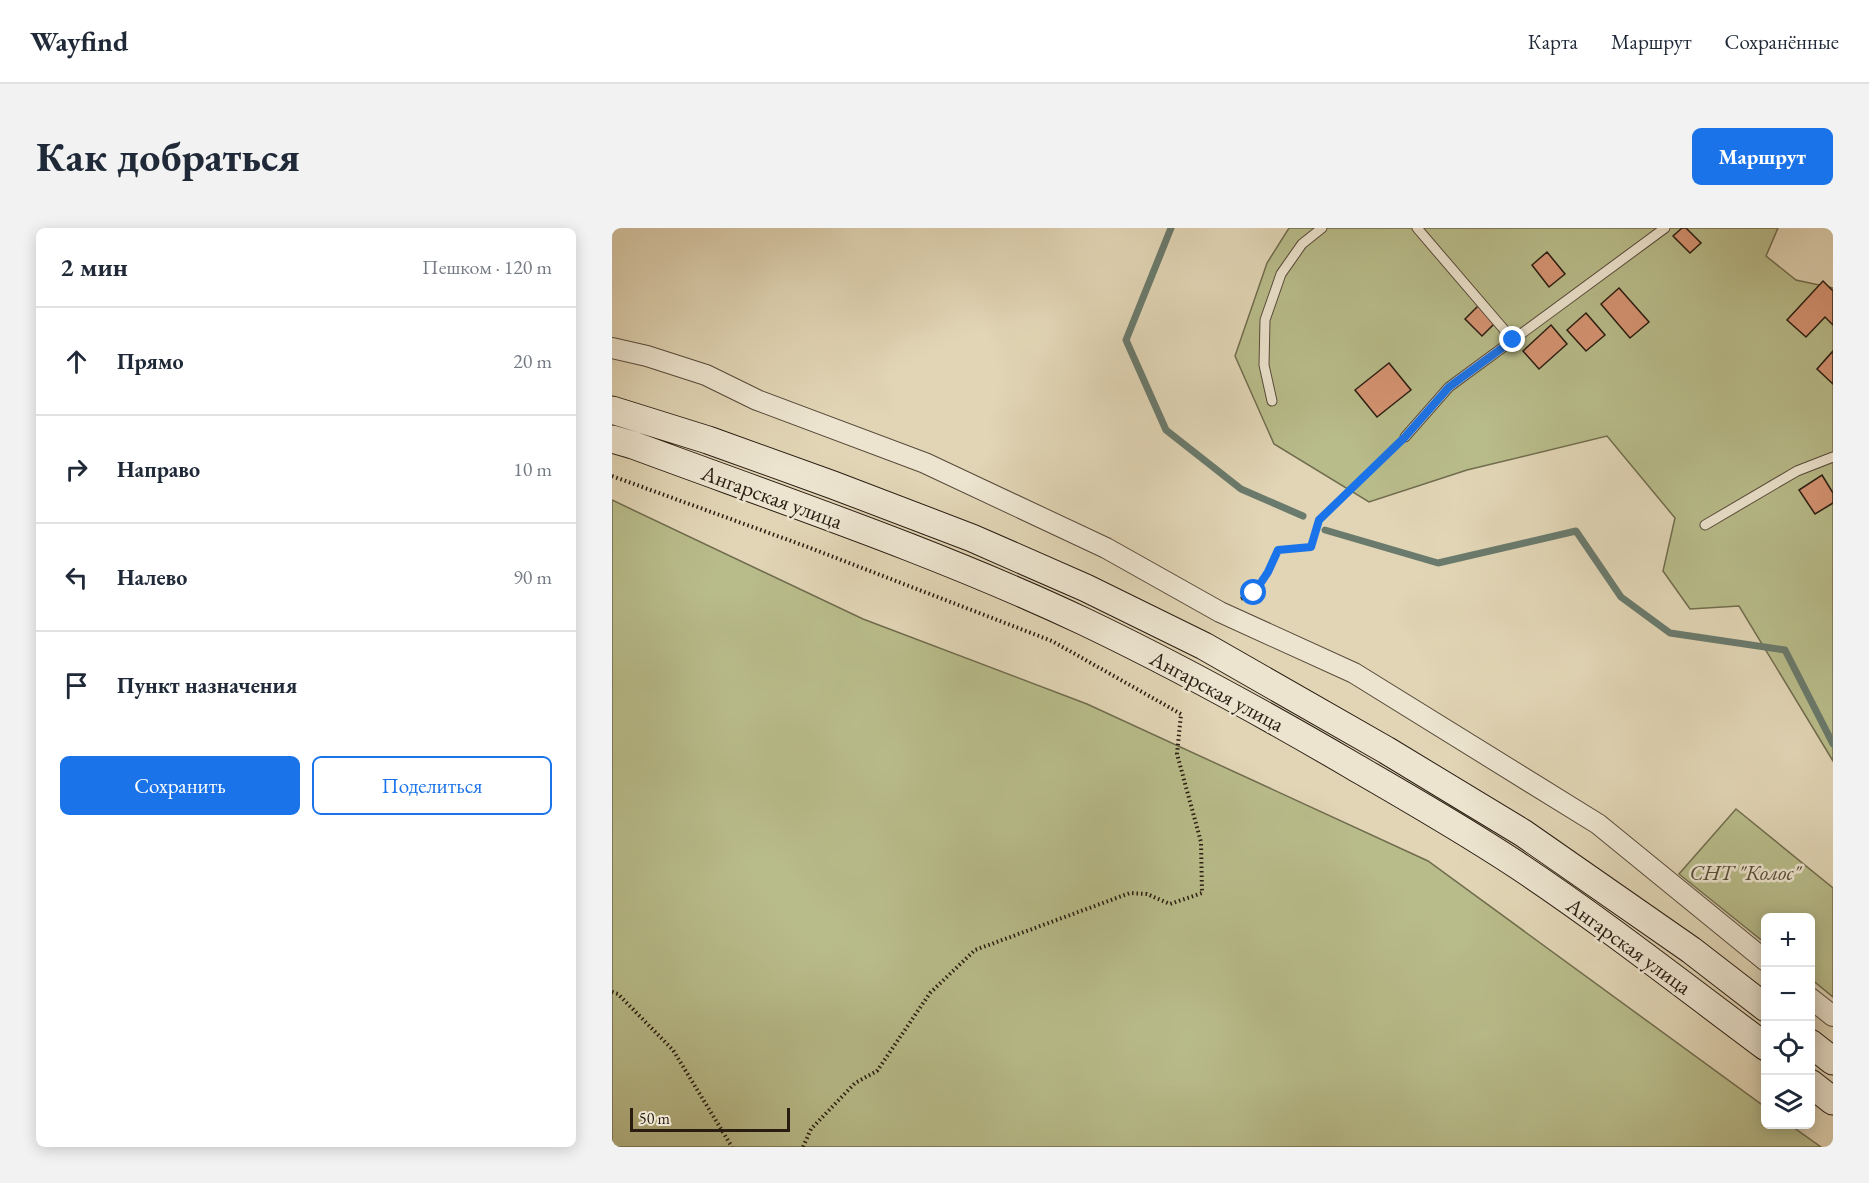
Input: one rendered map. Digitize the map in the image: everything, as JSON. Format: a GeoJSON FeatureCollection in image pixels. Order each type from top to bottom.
{"type":"FeatureCollection","features":[{"type":"Feature","properties":{"kind":"main road","name":"Ангарская улица"},"geometry":{"type":"LineString","coordinates":[[612,410],[791,470],[972,538],[1086,588],[1204,646],[1386,750],[1523,833],[1691,950],[1761,1004]]}},
{"type":"Feature","properties":{"kind":"main road","name":"Ангарская улица"},"geometry":{"type":"LineString","coordinates":[[612,440],[633,445],[968,571],[1085,622],[1240,701],[1460,828],[1522,868],[1761,1043]]}},
{"type":"Feature","properties":{"kind":"main road"},"geometry":{"type":"LineString","coordinates":[[1815,1047],[1833,1061]]}},
{"type":"Feature","properties":{"kind":"main road"},"geometry":{"type":"LineString","coordinates":[[1815,1087],[1833,1101]]}},
{"type":"Feature","properties":{"kind":"street"},"geometry":{"type":"LineString","coordinates":[[612,348],[647,356],[706,375],[757,400],[925,464],[1106,548],[1220,612],[1354,673],[1598,824],[1761,957]]}},
{"type":"Feature","properties":{"kind":"street"},"geometry":{"type":"LineString","coordinates":[[1815,1002],[1833,1016]]}},
{"type":"Feature","properties":{"kind":"lane"},"geometry":{"type":"LineString","coordinates":[[1272,401],[1264,365],[1265,320],[1281,274],[1302,244],[1322,228]]}},
{"type":"Feature","properties":{"kind":"lane"},"geometry":{"type":"LineString","coordinates":[[1417,228],[1513,340]]}},
{"type":"Feature","properties":{"kind":"lane"},"geometry":{"type":"LineString","coordinates":[[1405,437],[1449,387],[1665,228]]}},
{"type":"Feature","properties":{"kind":"lane"},"geometry":{"type":"LineString","coordinates":[[1705,525],[1797,471],[1833,457]]}},
{"type":"Feature","properties":{"kind":"path"},"geometry":{"type":"LineString","coordinates":[[1220,612],[1254,593],[1268,572],[1278,550],[1311,547],[1319,520],[1405,437]]}},
{"type":"Feature","properties":{"kind":"path"},"geometry":{"type":"LineString","coordinates":[[612,476],[805,546],[1052,641],[1181,714],[1177,754],[1201,842],[1202,892],[1170,904],[1147,894],[1130,893],[975,950],[930,993],[877,1071],[855,1083],[811,1129],[803,1147]]}},
{"type":"Feature","properties":{"kind":"path"},"geometry":{"type":"LineString","coordinates":[[612,993],[618,994],[673,1050],[732,1147]]}},
{"type":"Feature","properties":{"kind":"green space"},"geometry":{"type":"Polygon","coordinates":[[[1289,228],[1778,228],[1766,256],[1796,280],[1833,288],[1833,761],[1739,606],[1690,609],[1663,571],[1675,518],[1607,436],[1467,470],[1369,502],[1274,444],[1235,356],[1267,263],[1289,228]]]}},
{"type":"Feature","properties":{"kind":"green space"},"geometry":{"type":"Polygon","coordinates":[[[612,500],[863,619],[1087,704],[1428,861],[1761,1104],[1761,1129],[1796,1129],[1821,1147],[612,1147],[612,500]]]}},
{"type":"Feature","properties":{"kind":"green space","name":"СНТ \"Колос\""},"geometry":{"type":"Polygon","coordinates":[[[1736,809],[1833,888],[1833,997],[1815,982],[1815,913],[1761,913],[1761,940],[1679,874],[1736,809]]]}},
{"type":"Feature","properties":{"kind":"building"},"geometry":{"type":"Polygon","coordinates":[[[1682,228],[1686,228],[1701,243],[1690,253],[1673,236],[1682,228]]]}},
{"type":"Feature","properties":{"kind":"building"},"geometry":{"type":"Polygon","coordinates":[[[1547,252],[1565,274],[1549,287],[1532,265],[1547,252]]]}},
{"type":"Feature","properties":{"kind":"building"},"geometry":{"type":"Polygon","coordinates":[[[1823,281],[1833,291],[1833,325],[1825,317],[1806,337],[1787,320],[1823,281]]]}},
{"type":"Feature","properties":{"kind":"building"},"geometry":{"type":"Polygon","coordinates":[[[1619,288],[1649,322],[1630,338],[1601,304],[1619,288]]]}},
{"type":"Feature","properties":{"kind":"building"},"geometry":{"type":"Polygon","coordinates":[[[1478,306],[1495,323],[1482,336],[1465,319],[1478,306]]]}},
{"type":"Feature","properties":{"kind":"building"},"geometry":{"type":"Polygon","coordinates":[[[1586,313],[1605,335],[1586,351],[1567,330],[1586,313]]]}},
{"type":"Feature","properties":{"kind":"building"},"geometry":{"type":"Polygon","coordinates":[[[1551,325],[1567,344],[1539,369],[1523,351],[1551,325]]]}},
{"type":"Feature","properties":{"kind":"building"},"geometry":{"type":"Polygon","coordinates":[[[1833,351],[1833,384],[1817,369],[1833,351]]]}},
{"type":"Feature","properties":{"kind":"building"},"geometry":{"type":"Polygon","coordinates":[[[1389,363],[1411,390],[1377,417],[1355,390],[1389,363]]]}},
{"type":"Feature","properties":{"kind":"building"},"geometry":{"type":"Polygon","coordinates":[[[1822,475],[1833,493],[1833,503],[1815,514],[1799,490],[1822,475]]]}},
{"type":"Feature","properties":{"kind":"waterway"},"geometry":{"type":"LineString","coordinates":[[1171,228],[1126,340],[1166,430],[1241,489],[1303,516]]}},
{"type":"Feature","properties":{"kind":"waterway"},"geometry":{"type":"LineString","coordinates":[[1325,530],[1438,563],[1576,531],[1621,597],[1670,633],[1785,650],[1833,744]]}},
{"type":"Feature","properties":{"kind":"route"},"geometry":{"type":"LineString","coordinates":[[1254,593],[1268,572],[1278,550],[1311,547],[1319,520],[1405,437],[1449,387],[1513,340]]}}]}
